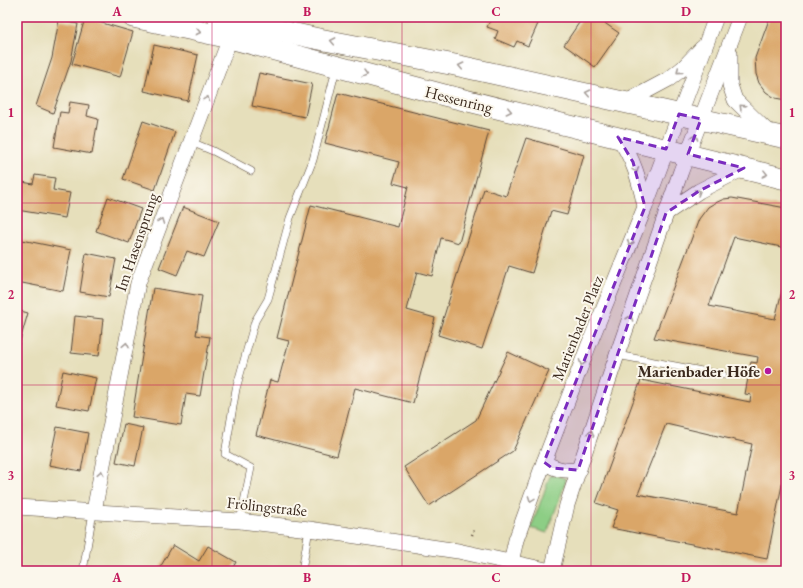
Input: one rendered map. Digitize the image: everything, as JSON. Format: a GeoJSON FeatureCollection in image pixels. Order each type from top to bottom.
{"type":"FeatureCollection","features":[{"type":"Feature","properties":{"kind":"street","name":"Hessenring"},"geometry":{"type":"LineString","coordinates":[[133,17],[230,38],[444,95],[786,179]]}},
{"type":"Feature","properties":{"kind":"street","name":"Hessenring"},"geometry":{"type":"LineString","coordinates":[[218,17],[314,38],[455,65],[778,136]]}},
{"type":"Feature","properties":{"kind":"street","name":"Marienbader Platz"},"geometry":{"type":"LineString","coordinates":[[510,567],[516,540],[544,462],[588,347],[645,207],[716,17]]}},
{"type":"Feature","properties":{"kind":"street"},"geometry":{"type":"LineString","coordinates":[[551,571],[567,505],[617,355],[666,213],[740,17]]}},
{"type":"Feature","properties":{"kind":"street","name":"Im Hasensprung"},"geometry":{"type":"LineString","coordinates":[[94,511],[138,283],[230,38]]}},
{"type":"Feature","properties":{"kind":"street","name":"Marienbader Platz"},"geometry":{"type":"LineString","coordinates":[[626,102],[669,79],[683,68],[706,43]]}},
{"type":"Feature","properties":{"kind":"street"},"geometry":{"type":"LineString","coordinates":[[730,45],[730,85],[735,100],[778,136]]}},
{"type":"Feature","properties":{"kind":"street"},"geometry":{"type":"LineString","coordinates":[[618,137],[633,162],[639,178],[645,207]]}},
{"type":"Feature","properties":{"kind":"street"},"geometry":{"type":"LineString","coordinates":[[666,213],[699,191],[744,168]]}},
{"type":"Feature","properties":{"kind":"street"},"geometry":{"type":"LineString","coordinates":[[544,462],[552,468],[565,471],[578,470]]}},
{"type":"Feature","properties":{"kind":"street","name":"Frölingstraße"},"geometry":{"type":"LineString","coordinates":[[17,507],[240,521],[309,529],[458,551],[510,567],[551,571]]}},
{"type":"Feature","properties":{"kind":"lane"},"geometry":{"type":"LineString","coordinates":[[240,521],[251,468],[225,454],[236,389],[255,321],[268,299],[290,218],[313,160],[337,67]]}},
{"type":"Feature","properties":{"kind":"lane"},"geometry":{"type":"LineString","coordinates":[[191,142],[213,151],[251,171]]}},
{"type":"Feature","properties":{"kind":"lane"},"geometry":{"type":"LineString","coordinates":[[617,355],[723,375]]}},
{"type":"Feature","properties":{"kind":"lane"},"geometry":{"type":"LineString","coordinates":[[83,571],[94,511]]}},
{"type":"Feature","properties":{"kind":"lane"},"geometry":{"type":"LineString","coordinates":[[302,571],[309,529]]}},
{"type":"Feature","properties":{"kind":"path"},"geometry":{"type":"LineString","coordinates":[[472,535],[474,530]]}},
{"type":"Feature","properties":{"kind":"highlighted area"},"geometry":{"type":"Polygon","coordinates":[[[679,114],[701,119],[688,154],[744,168],[699,191],[666,213],[578,470],[552,468],[544,462],[645,207],[633,162],[618,137],[666,149],[679,114]]]}},
{"type":"Feature","properties":{"kind":"green space"},"geometry":{"type":"Polygon","coordinates":[[[553,475],[565,478],[566,481],[547,533],[531,528],[550,476],[553,475]]]}},
{"type":"Feature","properties":{"kind":"building"},"geometry":{"type":"Polygon","coordinates":[[[492,17],[541,17],[528,46],[517,41],[514,47],[495,39],[498,31],[487,27],[492,17]]]}},
{"type":"Feature","properties":{"kind":"building"},"geometry":{"type":"Polygon","coordinates":[[[583,17],[596,17],[619,33],[595,67],[564,45],[583,17]]]}},
{"type":"Feature","properties":{"kind":"building"},"geometry":{"type":"Polygon","coordinates":[[[770,17],[786,17],[786,100],[775,98],[766,92],[759,83],[756,74],[755,58],[770,17]]]}},
{"type":"Feature","properties":{"kind":"building"},"geometry":{"type":"Polygon","coordinates":[[[85,18],[133,32],[120,77],[72,64],[85,18]]]}},
{"type":"Feature","properties":{"kind":"building"},"geometry":{"type":"Polygon","coordinates":[[[59,20],[78,24],[71,61],[53,113],[36,106],[52,58],[59,20]]]}},
{"type":"Feature","properties":{"kind":"building"},"geometry":{"type":"Polygon","coordinates":[[[154,45],[198,55],[188,101],[144,91],[154,45]]]}},
{"type":"Feature","properties":{"kind":"building"},"geometry":{"type":"Polygon","coordinates":[[[259,73],[312,84],[305,117],[252,106],[259,73]]]}},
{"type":"Feature","properties":{"kind":"building"},"geometry":{"type":"Polygon","coordinates":[[[338,93],[489,131],[459,243],[441,238],[432,276],[417,272],[407,310],[435,318],[413,403],[355,388],[337,456],[256,435],[270,380],[278,382],[289,341],[277,338],[311,205],[398,227],[408,187],[393,183],[399,162],[325,143],[338,93]]]}},
{"type":"Feature","properties":{"kind":"building"},"geometry":{"type":"Polygon","coordinates":[[[70,102],[89,105],[87,116],[98,119],[92,154],[54,147],[60,112],[68,113],[70,102]]]}},
{"type":"Feature","properties":{"kind":"building"},"geometry":{"type":"Polygon","coordinates":[[[143,121],[175,132],[155,190],[123,179],[143,121]]]}},
{"type":"Feature","properties":{"kind":"building"},"geometry":{"type":"Polygon","coordinates":[[[526,138],[584,155],[567,215],[551,211],[532,273],[509,266],[482,349],[438,335],[484,189],[506,196],[526,138]]]}},
{"type":"Feature","properties":{"kind":"building"},"geometry":{"type":"Polygon","coordinates":[[[35,175],[55,178],[53,190],[70,193],[65,218],[17,210],[17,181],[33,184],[35,175]]]}},
{"type":"Feature","properties":{"kind":"building"},"geometry":{"type":"Polygon","coordinates":[[[108,197],[141,209],[129,243],[96,231],[108,197]]]}},
{"type":"Feature","properties":{"kind":"building","name":"Marienbader Höfe"},"geometry":{"type":"Polygon","coordinates":[[[732,198],[786,208],[786,248],[734,237],[709,306],[775,319],[786,275],[786,465],[767,559],[611,528],[618,510],[596,503],[641,380],[750,402],[751,395],[745,394],[751,362],[757,363],[758,357],[654,338],[699,219],[708,207],[724,199],[732,198]],[[666,424],[638,494],[738,513],[752,444],[666,424]]]}},
{"type":"Feature","properties":{"kind":"building"},"geometry":{"type":"Polygon","coordinates":[[[183,207],[219,221],[204,257],[187,251],[177,275],[159,268],[183,207]]]}},
{"type":"Feature","properties":{"kind":"building"},"geometry":{"type":"Polygon","coordinates":[[[17,239],[71,250],[63,291],[17,282],[17,239]]]}},
{"type":"Feature","properties":{"kind":"building"},"geometry":{"type":"Polygon","coordinates":[[[86,253],[116,259],[109,297],[80,292],[86,253]]]}},
{"type":"Feature","properties":{"kind":"building"},"geometry":{"type":"Polygon","coordinates":[[[153,288],[202,296],[196,335],[210,337],[200,396],[186,394],[181,425],[132,417],[153,288]]]}},
{"type":"Feature","properties":{"kind":"building"},"geometry":{"type":"Polygon","coordinates":[[[17,310],[28,313],[17,351],[17,310]]]}},
{"type":"Feature","properties":{"kind":"building"},"geometry":{"type":"Polygon","coordinates":[[[75,316],[103,319],[99,356],[71,353],[75,316]]]}},
{"type":"Feature","properties":{"kind":"building"},"geometry":{"type":"Polygon","coordinates":[[[508,352],[549,371],[513,451],[429,506],[404,467],[476,420],[508,352]]]}},
{"type":"Feature","properties":{"kind":"building"},"geometry":{"type":"Polygon","coordinates":[[[63,371],[96,378],[89,411],[56,405],[63,371]]]}},
{"type":"Feature","properties":{"kind":"building"},"geometry":{"type":"Polygon","coordinates":[[[124,424],[143,428],[135,466],[116,462],[124,424]]]}},
{"type":"Feature","properties":{"kind":"building"},"geometry":{"type":"Polygon","coordinates":[[[57,427],[88,433],[81,471],[49,465],[57,427]]]}},
{"type":"Feature","properties":{"kind":"building"},"geometry":{"type":"Polygon","coordinates":[[[173,545],[199,561],[208,546],[236,562],[231,571],[158,571],[173,545]]]}},
{"type":"Feature","properties":{"kind":"place","name":"Marienbader Höfe"},"geometry":{"type":"Point","coordinates":[768,371]}}]}
